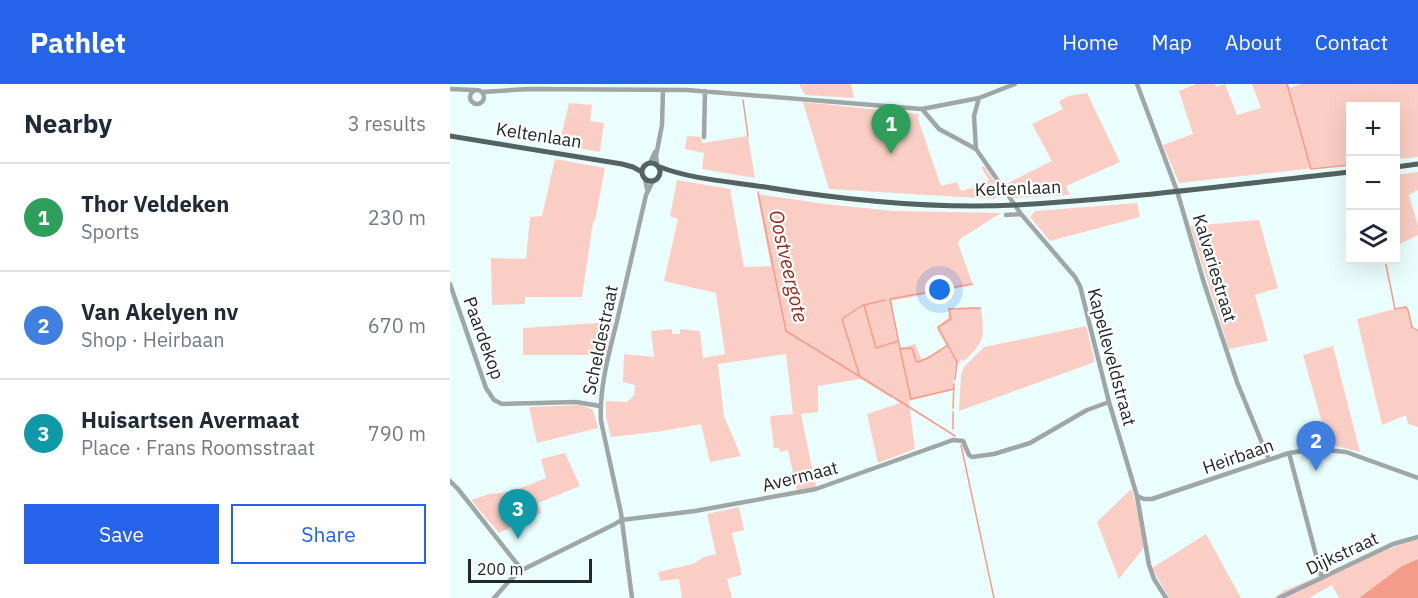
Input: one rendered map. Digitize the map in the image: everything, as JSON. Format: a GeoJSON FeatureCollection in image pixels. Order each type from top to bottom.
{"type":"FeatureCollection","features":[{"type":"Feature","properties":{"kind":"main road","name":"Keltenlaan"},"geometry":{"type":"LineString","coordinates":[[450,136],[622,164],[633,167],[653,181],[670,174],[687,174]]}},
{"type":"Feature","properties":{"kind":"main road","name":"Keltenlaan"},"geometry":{"type":"LineString","coordinates":[[622,164],[648,163],[687,174],[791,191],[877,201],[939,205],[1015,205],[1346,172]]}},
{"type":"Feature","properties":{"kind":"main road"},"geometry":{"type":"LineString","coordinates":[[644,175],[648,163]]}},
{"type":"Feature","properties":{"kind":"main road"},"geometry":{"type":"LineString","coordinates":[[1400,166],[1418,164]]}},
{"type":"Feature","properties":{"kind":"main road"},"geometry":{"type":"LineString","coordinates":[[658,166],[659,177]]}},
{"type":"Feature","properties":{"kind":"street"},"geometry":{"type":"LineString","coordinates":[[658,166],[657,147],[662,125],[660,84]]}},
{"type":"Feature","properties":{"kind":"street"},"geometry":{"type":"LineString","coordinates":[[712,84],[712,92]]}},
{"type":"Feature","properties":{"kind":"street"},"geometry":{"type":"LineString","coordinates":[[450,89],[472,92],[479,90],[483,93],[575,87],[705,91],[922,109],[979,98],[1003,86],[1015,84]]}},
{"type":"Feature","properties":{"kind":"street","name":"Kalvariestraat"},"geometry":{"type":"LineString","coordinates":[[1137,84],[1177,190],[1204,283],[1237,382],[1269,460]]}},
{"type":"Feature","properties":{"kind":"street"},"geometry":{"type":"LineString","coordinates":[[472,92],[470,100],[474,104],[493,96],[498,91]]}},
{"type":"Feature","properties":{"kind":"street"},"geometry":{"type":"LineString","coordinates":[[704,137],[705,91]]}},
{"type":"Feature","properties":{"kind":"street"},"geometry":{"type":"LineString","coordinates":[[483,93],[483,100]]}},
{"type":"Feature","properties":{"kind":"street"},"geometry":{"type":"LineString","coordinates":[[976,149],[974,116],[979,98]]}},
{"type":"Feature","properties":{"kind":"street"},"geometry":{"type":"LineString","coordinates":[[922,109],[939,129],[976,149]]}},
{"type":"Feature","properties":{"kind":"street"},"geometry":{"type":"LineString","coordinates":[[648,163],[657,147]]}},
{"type":"Feature","properties":{"kind":"street","name":"Kapelleveldstraat"},"geometry":{"type":"LineString","coordinates":[[976,149],[1021,214],[1071,271],[1080,286],[1109,402],[1137,496],[1149,565],[1154,579],[1166,598]]}},
{"type":"Feature","properties":{"kind":"street","name":"Scheldestraat"},"geometry":{"type":"LineString","coordinates":[[632,598],[621,513],[601,421],[600,406],[610,351],[646,195],[647,185],[644,175]]}},
{"type":"Feature","properties":{"kind":"street","name":"Scheldestraat"},"geometry":{"type":"LineString","coordinates":[[646,195],[653,181]]}},
{"type":"Feature","properties":{"kind":"street"},"geometry":{"type":"LineString","coordinates":[[1005,214],[1021,214]]}},
{"type":"Feature","properties":{"kind":"street","name":"Paardekop"},"geometry":{"type":"LineString","coordinates":[[450,284],[486,388],[494,400],[502,404],[576,402],[600,406]]}},
{"type":"Feature","properties":{"kind":"street","name":"Avermaat"},"geometry":{"type":"LineString","coordinates":[[494,598],[522,570],[621,520],[694,512],[816,489],[953,440],[963,441],[972,457],[994,454],[1030,443],[1087,410],[1109,402]]}},
{"type":"Feature","properties":{"kind":"street","name":"Heirbaan"},"geometry":{"type":"LineString","coordinates":[[1137,496],[1152,499],[1288,453],[1315,449],[1356,454],[1418,478]]}},
{"type":"Feature","properties":{"kind":"street"},"geometry":{"type":"LineString","coordinates":[[1288,453],[1322,578]]}},
{"type":"Feature","properties":{"kind":"street"},"geometry":{"type":"LineString","coordinates":[[450,481],[522,570]]}},
{"type":"Feature","properties":{"kind":"street","name":"Dijkstraat"},"geometry":{"type":"LineString","coordinates":[[1279,598],[1393,544],[1418,537]]}},
{"type":"Feature","properties":{"kind":"shaded area"},"geometry":{"type":"Polygon","coordinates":[[[799,84],[851,84],[854,98],[805,95],[799,84]]]}},
{"type":"Feature","properties":{"kind":"shaded area"},"geometry":{"type":"Polygon","coordinates":[[[1196,84],[1215,84],[1216,87],[1225,84],[1237,115],[1261,108],[1252,84],[1288,84],[1290,88],[1302,84],[1418,84],[1418,157],[1400,159],[1400,102],[1346,102],[1346,164],[1179,183],[1163,145],[1193,134],[1179,91],[1196,84]]]}},
{"type":"Feature","properties":{"kind":"shaded area"},"geometry":{"type":"Polygon","coordinates":[[[1087,93],[1120,162],[1066,186],[1070,195],[1012,198],[1004,185],[1052,161],[1032,124],[1063,109],[1059,101],[1069,96],[1087,93]]]}},
{"type":"Feature","properties":{"kind":"shaded area"},"geometry":{"type":"Polygon","coordinates":[[[803,102],[919,114],[918,119],[941,186],[957,182],[961,191],[975,187],[989,180],[981,167],[984,166],[1003,193],[994,199],[829,189],[803,102]]]}},
{"type":"Feature","properties":{"kind":"shaded area"},"geometry":{"type":"Polygon","coordinates":[[[569,103],[592,105],[590,121],[604,123],[600,152],[559,145],[569,103]]]}},
{"type":"Feature","properties":{"kind":"shaded area"},"geometry":{"type":"Polygon","coordinates":[[[687,136],[701,137],[702,143],[748,136],[755,178],[702,169],[704,153],[685,149],[687,136]]]}},
{"type":"Feature","properties":{"kind":"shaded area"},"geometry":{"type":"Polygon","coordinates":[[[555,159],[605,168],[593,222],[582,297],[525,297],[525,304],[492,305],[491,258],[526,259],[530,217],[542,216],[555,159]]]}},
{"type":"Feature","properties":{"kind":"shaded area"},"geometry":{"type":"Polygon","coordinates":[[[1418,172],[1418,190],[1409,195],[1418,226],[1418,235],[1400,244],[1400,210],[1400,174],[1418,172]]]}},
{"type":"Feature","properties":{"kind":"shaded area"},"geometry":{"type":"Polygon","coordinates":[[[677,180],[730,189],[744,267],[771,266],[757,194],[894,211],[1001,213],[960,239],[958,243],[973,285],[891,301],[900,348],[915,344],[922,360],[946,345],[937,327],[948,318],[949,308],[981,307],[983,332],[980,343],[964,361],[961,359],[955,369],[953,390],[909,401],[915,449],[878,463],[867,414],[900,403],[861,379],[818,386],[818,412],[801,414],[816,487],[797,491],[788,450],[780,452],[779,448],[774,448],[770,416],[793,414],[786,354],[718,364],[724,416],[741,456],[710,462],[701,424],[611,437],[606,417],[606,401],[627,402],[634,395],[635,385],[623,382],[624,354],[654,357],[651,331],[672,329],[672,334],[680,334],[680,329],[700,331],[703,358],[725,354],[716,293],[664,281],[678,219],[670,216],[677,180]]]}},
{"type":"Feature","properties":{"kind":"shaded area"},"geometry":{"type":"Polygon","coordinates":[[[1137,203],[1140,217],[1050,241],[1030,217],[1035,211],[1137,203]]]}},
{"type":"Feature","properties":{"kind":"shaded area"},"geometry":{"type":"Polygon","coordinates":[[[1259,220],[1278,288],[1255,295],[1268,341],[1229,349],[1190,226],[1259,220]]]}},
{"type":"Feature","properties":{"kind":"shaded area"},"geometry":{"type":"Polygon","coordinates":[[[1406,306],[1414,330],[1418,332],[1418,427],[1408,424],[1406,415],[1382,425],[1357,319],[1406,306]]]}},
{"type":"Feature","properties":{"kind":"shaded area"},"geometry":{"type":"Polygon","coordinates":[[[613,322],[606,355],[523,355],[523,328],[613,322]]]}},
{"type":"Feature","properties":{"kind":"shaded area"},"geometry":{"type":"Polygon","coordinates":[[[1086,326],[1095,362],[959,411],[961,375],[964,367],[984,347],[1086,326]]]}},
{"type":"Feature","properties":{"kind":"shaded area"},"geometry":{"type":"Polygon","coordinates":[[[1333,346],[1360,452],[1328,444],[1303,355],[1333,346]]]}},
{"type":"Feature","properties":{"kind":"shaded area"},"geometry":{"type":"Polygon","coordinates":[[[582,405],[593,410],[598,428],[537,443],[529,407],[582,405]]]}},
{"type":"Feature","properties":{"kind":"shaded area"},"geometry":{"type":"Polygon","coordinates":[[[565,453],[580,486],[538,503],[541,513],[499,533],[471,500],[489,494],[511,492],[546,478],[541,459],[565,453]]]}},
{"type":"Feature","properties":{"kind":"shaded area"},"geometry":{"type":"Polygon","coordinates":[[[1131,489],[1144,545],[1119,579],[1097,522],[1131,489]]]}},
{"type":"Feature","properties":{"kind":"shaded area"},"geometry":{"type":"Polygon","coordinates":[[[739,507],[744,530],[732,533],[742,575],[727,579],[732,598],[682,598],[679,579],[660,581],[658,572],[693,564],[704,557],[716,554],[707,514],[739,507]]]}},
{"type":"Feature","properties":{"kind":"shaded area"},"geometry":{"type":"Polygon","coordinates":[[[1206,534],[1241,598],[1169,598],[1152,568],[1206,534]]]}},
{"type":"Feature","properties":{"kind":"shaded area"},"geometry":{"type":"Polygon","coordinates":[[[1418,538],[1418,559],[1402,566],[1359,598],[1339,598],[1332,585],[1309,598],[1274,598],[1285,590],[1317,577],[1317,570],[1319,570],[1319,578],[1303,586],[1418,538]]]}},
{"type":"Feature","properties":{"kind":"shaded area"},"geometry":{"type":"Polygon","coordinates":[[[1418,559],[1418,598],[1359,598],[1402,566],[1418,559]]]}},
{"type":"Feature","properties":{"kind":"waterway"},"geometry":{"type":"LineString","coordinates":[[1287,84],[1311,169],[1346,165]]}},
{"type":"Feature","properties":{"kind":"waterway","name":"Oostveergote"},"geometry":{"type":"LineString","coordinates":[[743,100],[748,136]]}},
{"type":"Feature","properties":{"kind":"waterway","name":"Oostveergote"},"geometry":{"type":"LineString","coordinates":[[758,192],[786,331],[893,397]]}},
{"type":"Feature","properties":{"kind":"waterway"},"geometry":{"type":"LineString","coordinates":[[1386,264],[1395,309],[1406,307],[1412,327],[1418,331]]}},
{"type":"Feature","properties":{"kind":"waterway"},"geometry":{"type":"LineString","coordinates":[[900,348],[890,299],[972,284]]}},
{"type":"Feature","properties":{"kind":"waterway"},"geometry":{"type":"LineString","coordinates":[[885,300],[864,305],[876,348],[898,341]]}},
{"type":"Feature","properties":{"kind":"waterway"},"geometry":{"type":"LineString","coordinates":[[860,377],[842,319],[863,305]]}},
{"type":"Feature","properties":{"kind":"waterway"},"geometry":{"type":"LineString","coordinates":[[955,380],[957,362],[938,327],[951,319],[949,309],[980,308]]}},
{"type":"Feature","properties":{"kind":"waterway"},"geometry":{"type":"LineString","coordinates":[[948,345],[918,362],[912,348],[900,349],[911,399],[954,389]]}},
{"type":"Feature","properties":{"kind":"waterway"},"geometry":{"type":"LineString","coordinates":[[953,408],[954,384]]}},
{"type":"Feature","properties":{"kind":"waterway","name":"Oostveergote"},"geometry":{"type":"LineString","coordinates":[[895,398],[955,436]]}},
{"type":"Feature","properties":{"kind":"waterway"},"geometry":{"type":"LineString","coordinates":[[953,412],[953,429]]}},
{"type":"Feature","properties":{"kind":"waterway","name":"Oostveergote"},"geometry":{"type":"LineString","coordinates":[[961,445],[994,598]]}},
{"type":"Feature","properties":{"kind":"place","name":"Thor Veldeken"},"geometry":{"type":"Point","coordinates":[891,154]}},
{"type":"Feature","properties":{"kind":"place","name":"Van Akelyen nv"},"geometry":{"type":"Point","coordinates":[1316,471]}},
{"type":"Feature","properties":{"kind":"place","name":"Huisartsen Avermaat"},"geometry":{"type":"Point","coordinates":[518,539]}}]}
